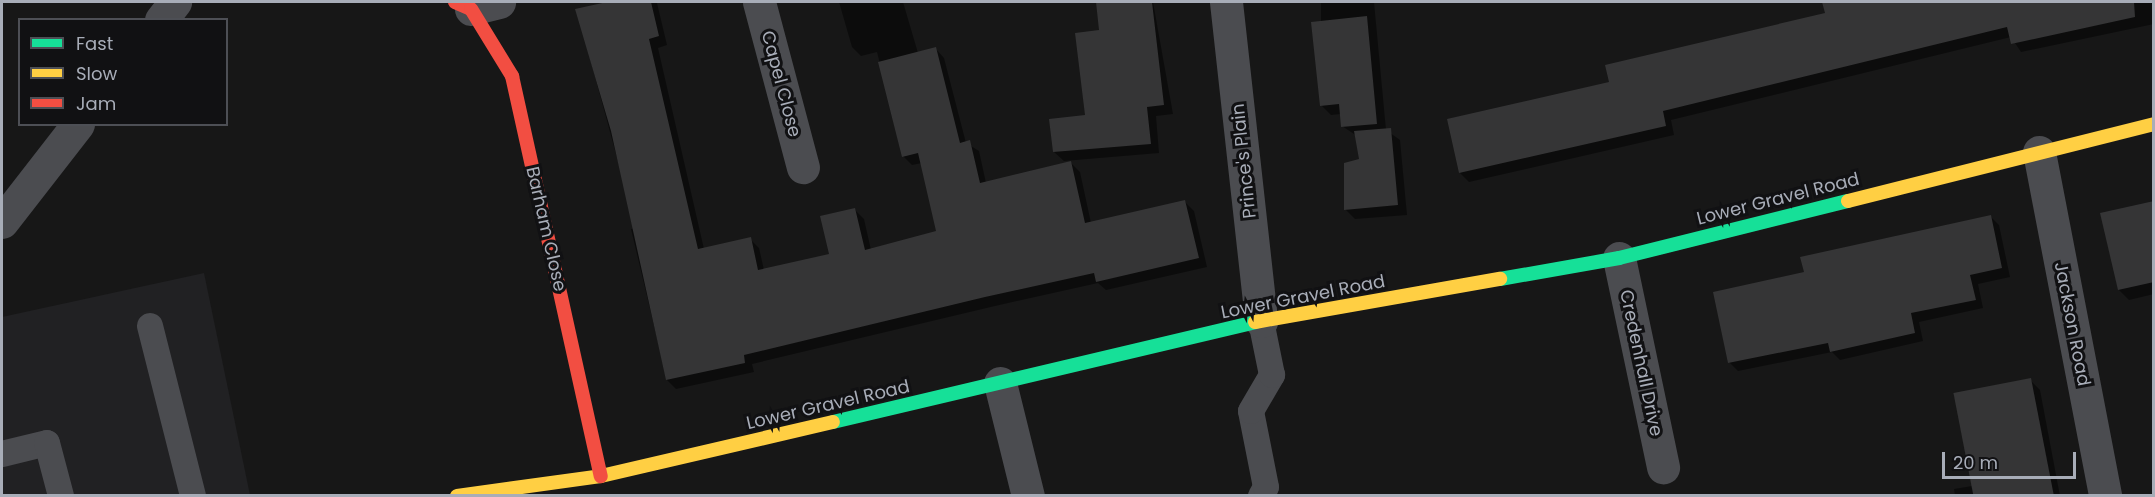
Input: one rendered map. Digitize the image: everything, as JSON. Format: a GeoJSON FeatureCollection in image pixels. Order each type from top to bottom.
{"type":"FeatureCollection","features":[{"type":"Feature","properties":{"kind":"street"},"geometry":{"type":"LineString","coordinates":[[163,18],[175,2]]}},
{"type":"Feature","properties":{"kind":"street","name":"Capel Close"},"geometry":{"type":"LineString","coordinates":[[759,2],[803,167]]}},
{"type":"Feature","properties":{"kind":"street","name":"Prince's Plain"},"geometry":{"type":"LineString","coordinates":[[1226,2],[1261,321]]}},
{"type":"Feature","properties":{"kind":"street","name":"Barham Close"},"geometry":{"type":"LineString","coordinates":[[475,4],[512,76],[601,476]]}},
{"type":"Feature","properties":{"kind":"street","name":"Lower Gravel Road"},"geometry":{"type":"LineString","coordinates":[[457,495],[601,476],[1261,321],[1619,258],[2154,124]]}},
{"type":"Feature","properties":{"kind":"street"},"geometry":{"type":"LineString","coordinates":[[2,222],[76,126]]}},
{"type":"Feature","properties":{"kind":"street","name":"Jackson Road"},"geometry":{"type":"LineString","coordinates":[[2039,152],[2105,495]]}},
{"type":"Feature","properties":{"kind":"street","name":"Credenhall Drive"},"geometry":{"type":"LineString","coordinates":[[1619,258],[1664,467]]}},
{"type":"Feature","properties":{"kind":"street"},"geometry":{"type":"LineString","coordinates":[[1000,383],[1028,495]]}},
{"type":"Feature","properties":{"kind":"lane"},"geometry":{"type":"LineString","coordinates":[[1261,321],[1272,375],[1251,411],[1266,487],[1261,495]]}},
{"type":"Feature","properties":{"kind":"lane"},"geometry":{"type":"LineString","coordinates":[[150,326],[193,495]]}},
{"type":"Feature","properties":{"kind":"lane"},"geometry":{"type":"LineString","coordinates":[[2,454],[47,443],[61,495]]}},
{"type":"Feature","properties":{"kind":"shaded area"},"geometry":{"type":"Polygon","coordinates":[[[204,273],[250,495],[2,495],[2,317],[204,273]]]}},
{"type":"Feature","properties":{"kind":"building"},"geometry":{"type":"Polygon","coordinates":[[[607,2],[651,2],[659,36],[649,39],[698,249],[751,237],[758,270],[829,254],[820,216],[855,208],[865,250],[936,231],[918,153],[902,157],[878,62],[936,47],[960,143],[970,140],[980,183],[1071,161],[1085,223],[1185,200],[1199,258],[1096,282],[1094,273],[985,297],[744,355],[745,363],[666,380],[611,131],[575,9],[607,2]]]}},
{"type":"Feature","properties":{"kind":"building"},"geometry":{"type":"Polygon","coordinates":[[[1096,2],[1152,2],[1164,105],[1147,107],[1151,144],[1053,152],[1049,119],[1085,115],[1075,33],[1099,30],[1096,2]]]}},
{"type":"Feature","properties":{"kind":"building"},"geometry":{"type":"Polygon","coordinates":[[[1822,2],[2134,2],[2135,17],[2011,44],[2007,27],[1663,111],[1666,126],[1459,173],[1447,119],[1609,82],[1605,65],[1825,13],[1822,2]]]}},
{"type":"Feature","properties":{"kind":"building"},"geometry":{"type":"Polygon","coordinates":[[[1367,16],[1377,124],[1341,127],[1339,104],[1320,106],[1311,22],[1367,16]]]}},
{"type":"Feature","properties":{"kind":"building"},"geometry":{"type":"Polygon","coordinates":[[[1391,128],[1398,205],[1344,210],[1344,163],[1359,159],[1354,131],[1391,128]]]}},
{"type":"Feature","properties":{"kind":"building"},"geometry":{"type":"Polygon","coordinates":[[[2154,201],[2154,282],[2118,290],[2100,213],[2154,201]]]}},
{"type":"Feature","properties":{"kind":"building"},"geometry":{"type":"Polygon","coordinates":[[[1991,215],[2002,268],[1970,275],[1976,300],[1911,313],[1915,333],[1830,352],[1828,343],[1728,363],[1713,292],[1804,272],[1800,257],[1991,215]]]}},
{"type":"Feature","properties":{"kind":"building"},"geometry":{"type":"Polygon","coordinates":[[[2031,378],[2054,495],[1973,496],[1953,393],[2031,378]]]}},
{"type":"Feature","properties":{"kind":"traffic: fast"},"geometry":{"type":"LineString","coordinates":[[1500,279],[1619,258],[1848,201]]}},
{"type":"Feature","properties":{"kind":"traffic: fast"},"geometry":{"type":"LineString","coordinates":[[833,422],[1255,322]]}},
{"type":"Feature","properties":{"kind":"traffic: slow"},"geometry":{"type":"LineString","coordinates":[[1848,201],[2154,124]]}},
{"type":"Feature","properties":{"kind":"traffic: slow"},"geometry":{"type":"LineString","coordinates":[[1255,322],[1500,279]]}},
{"type":"Feature","properties":{"kind":"traffic: slow"},"geometry":{"type":"LineString","coordinates":[[457,496],[601,476],[833,422]]}},
{"type":"Feature","properties":{"kind":"traffic: jam"},"geometry":{"type":"LineString","coordinates":[[455,2],[471,9],[512,76],[601,476]]}}]}
